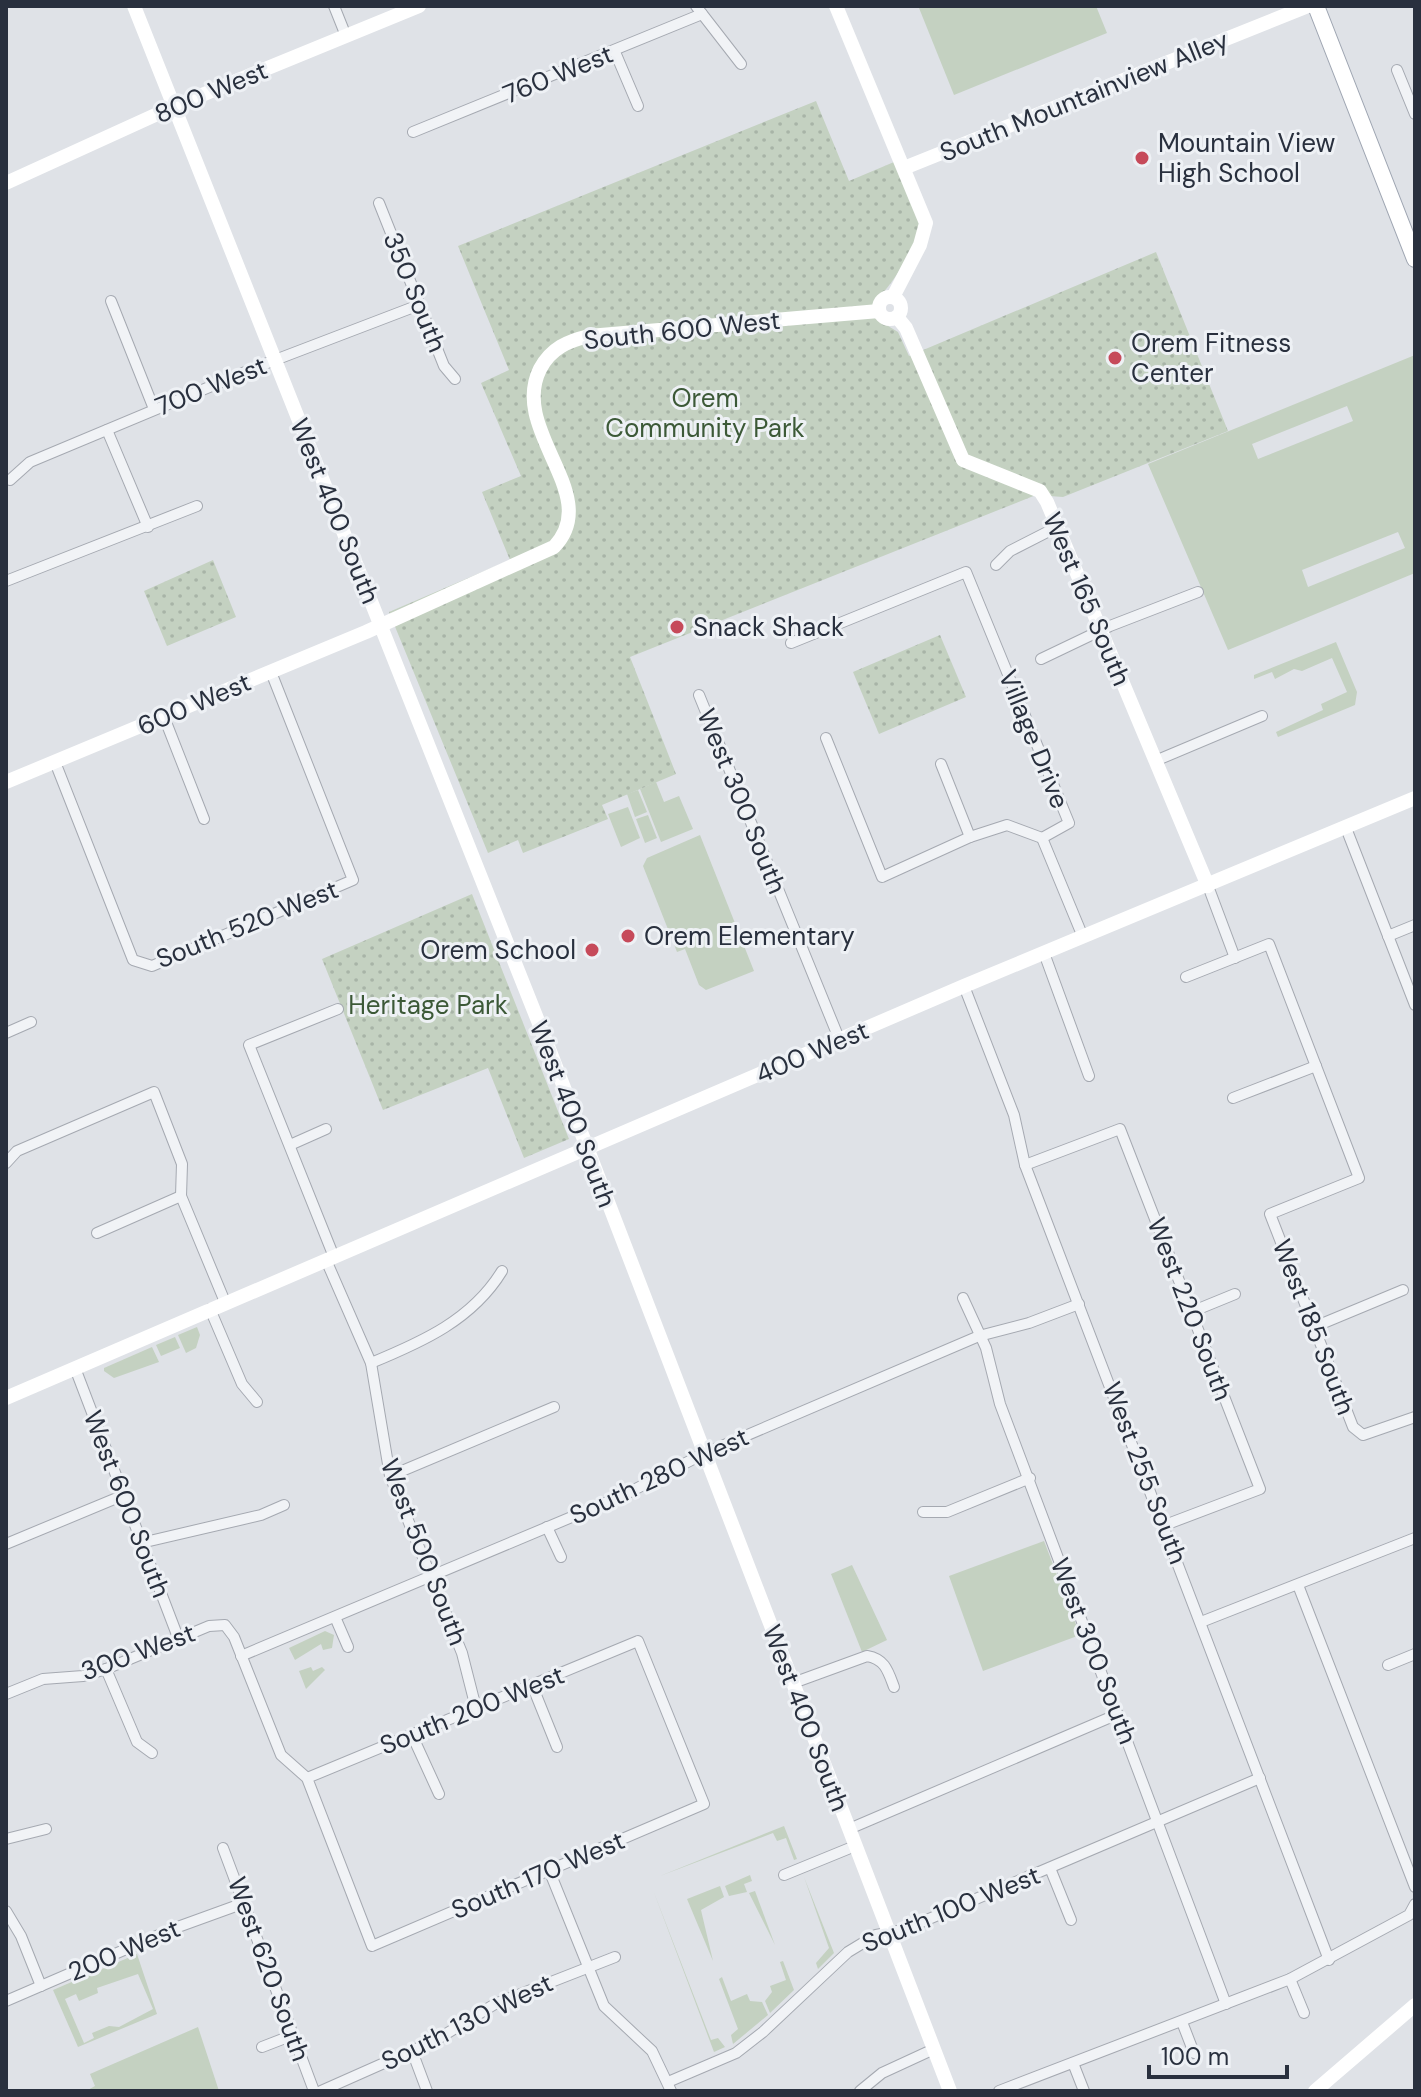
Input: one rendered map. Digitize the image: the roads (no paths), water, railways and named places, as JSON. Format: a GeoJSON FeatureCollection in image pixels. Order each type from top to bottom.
{"type":"FeatureCollection","features":[{"type":"Feature","properties":{"kind":"main road"},"geometry":{"type":"LineString","coordinates":[[1316,6],[1415,259]]}},
{"type":"Feature","properties":{"kind":"street","name":"West 400 South"},"geometry":{"type":"LineString","coordinates":[[134,6],[273,360],[381,622],[950,2091]]}},
{"type":"Feature","properties":{"kind":"street"},"geometry":{"type":"LineString","coordinates":[[334,6],[346,36]]}},
{"type":"Feature","properties":{"kind":"street","name":"800 West"},"geometry":{"type":"LineString","coordinates":[[6,183],[175,106],[419,6]]}},
{"type":"Feature","properties":{"kind":"street"},"geometry":{"type":"LineString","coordinates":[[836,6],[924,216],[926,231],[893,297],[883,299],[879,311],[888,319],[897,317]]}},
{"type":"Feature","properties":{"kind":"street","name":"South Mountainview Alley"},"geometry":{"type":"LineString","coordinates":[[904,168],[1308,6]]}},
{"type":"Feature","properties":{"kind":"street"},"geometry":{"type":"LineString","coordinates":[[699,10],[741,64]]}},
{"type":"Feature","properties":{"kind":"street","name":"760 West"},"geometry":{"type":"LineString","coordinates":[[413,132],[615,52],[699,10]]}},
{"type":"Feature","properties":{"kind":"street"},"geometry":{"type":"LineString","coordinates":[[615,52],[638,106]]}},
{"type":"Feature","properties":{"kind":"street"},"geometry":{"type":"LineString","coordinates":[[1397,70],[1415,114]]}},
{"type":"Feature","properties":{"kind":"street","name":"350 South"},"geometry":{"type":"LineString","coordinates":[[379,203],[444,366],[455,379]]}},
{"type":"Feature","properties":{"kind":"street","name":"West 165 South"},"geometry":{"type":"LineString","coordinates":[[893,297],[901,305],[897,317],[906,328],[963,460],[1040,491],[1208,886]]}},
{"type":"Feature","properties":{"kind":"street"},"geometry":{"type":"LineString","coordinates":[[111,301],[154,409]]}},
{"type":"Feature","properties":{"kind":"street","name":"700 West"},"geometry":{"type":"LineString","coordinates":[[10,480],[30,462],[273,360],[419,305]]}},
{"type":"Feature","properties":{"kind":"street","name":"South 600 West"},"geometry":{"type":"LineString","coordinates":[[381,622],[547,551],[563,538],[569,524],[569,503],[535,418],[532,397],[542,365],[559,347],[589,336],[879,311]]}},
{"type":"Feature","properties":{"kind":"street"},"geometry":{"type":"LineString","coordinates":[[107,430],[148,527]]}},
{"type":"Feature","properties":{"kind":"street"},"geometry":{"type":"LineString","coordinates":[[6,581],[197,506]]}},
{"type":"Feature","properties":{"kind":"street"},"geometry":{"type":"LineString","coordinates":[[996,565],[1010,551],[1057,527]]}},
{"type":"Feature","properties":{"kind":"street","name":"Village Drive"},"geometry":{"type":"LineString","coordinates":[[791,643],[966,572],[1069,823],[1042,838],[1083,937]]}},
{"type":"Feature","properties":{"kind":"street"},"geometry":{"type":"LineString","coordinates":[[1041,659],[1198,592]]}},
{"type":"Feature","properties":{"kind":"street","name":"600 West"},"geometry":{"type":"LineString","coordinates":[[6,782],[366,632],[381,622]]}},
{"type":"Feature","properties":{"kind":"street","name":"South 520 West"},"geometry":{"type":"LineString","coordinates":[[55,762],[133,960],[140,965],[152,966],[353,880],[271,672]]}},
{"type":"Feature","properties":{"kind":"street","name":"West 300 South"},"geometry":{"type":"LineString","coordinates":[[699,695],[840,1041]]}},
{"type":"Feature","properties":{"kind":"street"},"geometry":{"type":"LineString","coordinates":[[1155,761],[1262,716]]}},
{"type":"Feature","properties":{"kind":"street"},"geometry":{"type":"LineString","coordinates":[[164,717],[204,819]]}},
{"type":"Feature","properties":{"kind":"street"},"geometry":{"type":"LineString","coordinates":[[826,738],[882,877],[970,837],[1007,825],[1042,838]]}},
{"type":"Feature","properties":{"kind":"street"},"geometry":{"type":"LineString","coordinates":[[941,764],[970,837]]}},
{"type":"Feature","properties":{"kind":"street","name":"400 West"},"geometry":{"type":"LineString","coordinates":[[6,1398],[964,986],[1415,798]]}},
{"type":"Feature","properties":{"kind":"street"},"geometry":{"type":"LineString","coordinates":[[1346,828],[1415,1005]]}},
{"type":"Feature","properties":{"kind":"street"},"geometry":{"type":"LineString","coordinates":[[1208,886],[1235,958]]}},
{"type":"Feature","properties":{"kind":"street"},"geometry":{"type":"LineString","coordinates":[[1388,936],[1415,925]]}},
{"type":"Feature","properties":{"kind":"street"},"geometry":{"type":"LineString","coordinates":[[1186,977],[1269,944],[1316,1066],[1233,1098]]}},
{"type":"Feature","properties":{"kind":"street"},"geometry":{"type":"LineString","coordinates":[[1044,953],[1089,1076]]}},
{"type":"Feature","properties":{"kind":"street","name":"West 255 South"},"geometry":{"type":"LineString","coordinates":[[964,986],[1014,1115],[1025,1165],[1329,1960]]}},
{"type":"Feature","properties":{"kind":"street","name":"West 500 South"},"geometry":{"type":"LineString","coordinates":[[338,1009],[249,1045],[290,1145],[371,1363],[390,1476],[462,1653],[476,1708]]}},
{"type":"Feature","properties":{"kind":"street"},"geometry":{"type":"LineString","coordinates":[[6,1033],[31,1022]]}},
{"type":"Feature","properties":{"kind":"street","name":"West 185 South"},"geometry":{"type":"LineString","coordinates":[[1316,1066],[1359,1178],[1270,1214],[1353,1427],[1363,1435],[1415,1417]]}},
{"type":"Feature","properties":{"kind":"street"},"geometry":{"type":"LineString","coordinates":[[6,1163],[17,1151],[154,1092],[182,1164],[181,1196],[225,1302]]}},
{"type":"Feature","properties":{"kind":"street"},"geometry":{"type":"LineString","coordinates":[[290,1145],[326,1129]]}},
{"type":"Feature","properties":{"kind":"street","name":"West 220 South"},"geometry":{"type":"LineString","coordinates":[[1025,1165],[1120,1129],[1260,1489],[1165,1525]]}},
{"type":"Feature","properties":{"kind":"street"},"geometry":{"type":"LineString","coordinates":[[97,1233],[181,1196]]}},
{"type":"Feature","properties":{"kind":"street"},"geometry":{"type":"LineString","coordinates":[[371,1363],[448,1327],[488,1293],[502,1271]]}},
{"type":"Feature","properties":{"kind":"street"},"geometry":{"type":"LineString","coordinates":[[1314,1327],[1403,1290]]}},
{"type":"Feature","properties":{"kind":"street"},"geometry":{"type":"LineString","coordinates":[[1191,1312],[1235,1294]]}},
{"type":"Feature","properties":{"kind":"street","name":"West 300 South"},"geometry":{"type":"LineString","coordinates":[[963,1298],[986,1348],[1000,1404],[1226,2004]]}},
{"type":"Feature","properties":{"kind":"street","name":"South 280 West"},"geometry":{"type":"LineString","coordinates":[[241,1656],[624,1495],[703,1454],[979,1336],[1029,1323],[1079,1304]]}},
{"type":"Feature","properties":{"kind":"street"},"geometry":{"type":"LineString","coordinates":[[210,1309],[242,1384],[257,1402]]}},
{"type":"Feature","properties":{"kind":"street","name":"West 600 South"},"geometry":{"type":"LineString","coordinates":[[75,1368],[179,1640]]}},
{"type":"Feature","properties":{"kind":"street"},"geometry":{"type":"LineString","coordinates":[[390,1476],[554,1407]]}},
{"type":"Feature","properties":{"kind":"street"},"geometry":{"type":"LineString","coordinates":[[923,1512],[947,1512],[1030,1478]]}},
{"type":"Feature","properties":{"kind":"street"},"geometry":{"type":"LineString","coordinates":[[6,1544],[124,1495]]}},
{"type":"Feature","properties":{"kind":"street"},"geometry":{"type":"LineString","coordinates":[[141,1543],[261,1515],[284,1505]]}},
{"type":"Feature","properties":{"kind":"street"},"geometry":{"type":"LineString","coordinates":[[547,1527],[561,1557]]}},
{"type":"Feature","properties":{"kind":"street"},"geometry":{"type":"LineString","coordinates":[[1201,1622],[1415,1538]]}},
{"type":"Feature","properties":{"kind":"street"},"geometry":{"type":"LineString","coordinates":[[1298,1585],[1415,1887]]}},
{"type":"Feature","properties":{"kind":"street"},"geometry":{"type":"LineString","coordinates":[[335,1617],[348,1647]]}},
{"type":"Feature","properties":{"kind":"street","name":"300 West"},"geometry":{"type":"LineString","coordinates":[[6,1694],[43,1679],[83,1676],[106,1669],[209,1626],[225,1625],[234,1637],[241,1656]]}},
{"type":"Feature","properties":{"kind":"street","name":"South 200 West"},"geometry":{"type":"LineString","coordinates":[[307,1778],[638,1641],[704,1804]]}},
{"type":"Feature","properties":{"kind":"street"},"geometry":{"type":"LineString","coordinates":[[1388,1665],[1415,1654]]}},
{"type":"Feature","properties":{"kind":"street"},"geometry":{"type":"LineString","coordinates":[[241,1656],[281,1755],[307,1778]]}},
{"type":"Feature","properties":{"kind":"street"},"geometry":{"type":"LineString","coordinates":[[793,1683],[867,1656],[878,1658],[886,1666],[894,1687]]}},
{"type":"Feature","properties":{"kind":"street"},"geometry":{"type":"LineString","coordinates":[[106,1669],[137,1742],[152,1753]]}},
{"type":"Feature","properties":{"kind":"street"},"geometry":{"type":"LineString","coordinates":[[532,1685],[557,1747]]}},
{"type":"Feature","properties":{"kind":"street"},"geometry":{"type":"LineString","coordinates":[[849,1829],[1118,1714]]}},
{"type":"Feature","properties":{"kind":"street"},"geometry":{"type":"LineString","coordinates":[[412,1735],[439,1794]]}},
{"type":"Feature","properties":{"kind":"street","name":"South 170 West"},"geometry":{"type":"LineString","coordinates":[[307,1778],[372,1946],[704,1804]]}},
{"type":"Feature","properties":{"kind":"street","name":"South 100 West"},"geometry":{"type":"LineString","coordinates":[[670,2086],[736,2053],[763,2032],[848,1952],[876,1935],[890,1934],[1260,1778]]}},
{"type":"Feature","properties":{"kind":"street"},"geometry":{"type":"LineString","coordinates":[[6,1839],[46,1829]]}},
{"type":"Feature","properties":{"kind":"street"},"geometry":{"type":"LineString","coordinates":[[784,1875],[855,1846]]}},
{"type":"Feature","properties":{"kind":"street","name":"West 620 South"},"geometry":{"type":"LineString","coordinates":[[223,1848],[314,2091]]}},
{"type":"Feature","properties":{"kind":"street"},"geometry":{"type":"LineString","coordinates":[[1050,1868],[1071,1920]]}},
{"type":"Feature","properties":{"kind":"street"},"geometry":{"type":"LineString","coordinates":[[549,1870],[585,1966],[604,2006],[652,2051],[670,2086]]}},
{"type":"Feature","properties":{"kind":"street","name":"200 West"},"geometry":{"type":"LineString","coordinates":[[6,2001],[175,1928],[244,1903]]}},
{"type":"Feature","properties":{"kind":"street"},"geometry":{"type":"LineString","coordinates":[[999,2091],[1290,1979],[1409,1915],[1415,1905]]}},
{"type":"Feature","properties":{"kind":"street"},"geometry":{"type":"LineString","coordinates":[[6,1911],[21,1936],[41,1986]]}},
{"type":"Feature","properties":{"kind":"street","name":"South 130 West"},"geometry":{"type":"LineString","coordinates":[[321,2091],[412,2051],[495,2004],[585,1966],[615,1957]]}},
{"type":"Feature","properties":{"kind":"street"},"geometry":{"type":"LineString","coordinates":[[1290,1979],[1304,2013]]}},
{"type":"Feature","properties":{"kind":"street"},"geometry":{"type":"LineString","coordinates":[[1315,2091],[1415,2005]]}},
{"type":"Feature","properties":{"kind":"street"},"geometry":{"type":"LineString","coordinates":[[1182,2022],[1194,2053]]}},
{"type":"Feature","properties":{"kind":"street"},"geometry":{"type":"LineString","coordinates":[[262,2047],[293,2035]]}},
{"type":"Feature","properties":{"kind":"street"},"geometry":{"type":"LineString","coordinates":[[860,2091],[882,2073],[934,2049]]}},
{"type":"Feature","properties":{"kind":"street"},"geometry":{"type":"LineString","coordinates":[[412,2051],[427,2091]]}},
{"type":"Feature","properties":{"kind":"street"},"geometry":{"type":"LineString","coordinates":[[1073,2063],[1084,2091]]}},
{"type":"Feature","properties":{"kind":"place","name":"Mountain View High School"},"geometry":{"type":"Point","coordinates":[1142,158]}},
{"type":"Feature","properties":{"kind":"place","name":"Orem Fitness Center"},"geometry":{"type":"Point","coordinates":[1115,358]}},
{"type":"Feature","properties":{"kind":"place","name":"Snack Shack"},"geometry":{"type":"Point","coordinates":[677,627]}},
{"type":"Feature","properties":{"kind":"place","name":"Orem Elementary"},"geometry":{"type":"Point","coordinates":[628,936]}},
{"type":"Feature","properties":{"kind":"place","name":"Orem School"},"geometry":{"type":"Point","coordinates":[592,950]}},
{"type":"Feature","properties":{"kind":"park label","name":"Orem Community Park"},"geometry":{"type":"Point","coordinates":[705,413]}},
{"type":"Feature","properties":{"kind":"park label","name":"Heritage Park"},"geometry":{"type":"Point","coordinates":[428,1005]}}]}
